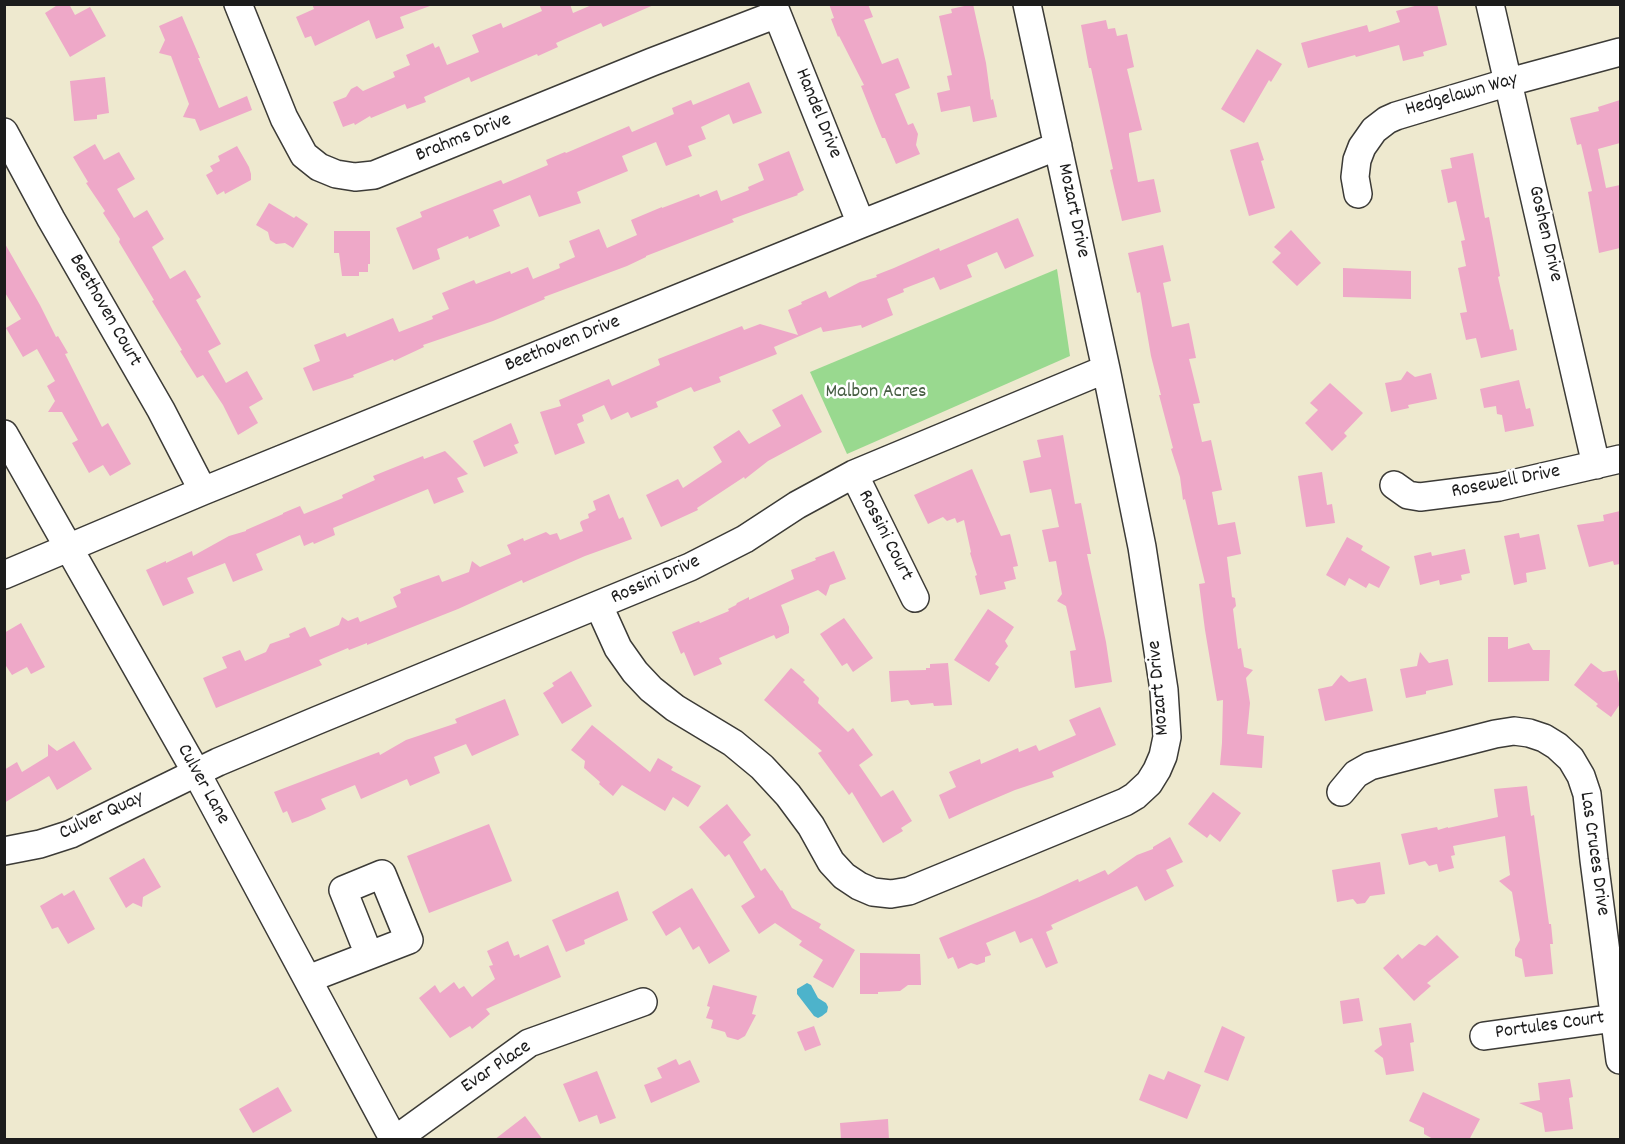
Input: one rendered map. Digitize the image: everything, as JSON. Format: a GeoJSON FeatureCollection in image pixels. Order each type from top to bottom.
{"type":"FeatureCollection","features":[{"type":"Feature","properties":{"kind":"street","name":"Brahms Drive"},"geometry":{"type":"LineString","coordinates":[[238,4],[284,118],[304,155],[319,167],[336,174],[355,177],[374,175],[775,9]]}},
{"type":"Feature","properties":{"kind":"street","name":"Mozart Drive"},"geometry":{"type":"LineString","coordinates":[[599,606],[618,648],[635,672],[651,689],[675,708],[733,743],[762,767],[800,810],[831,862],[844,876],[873,892],[891,894],[909,891],[1125,802],[1149,783],[1163,756],[1167,737],[1164,690],[1142,548],[1107,369],[1027,4]]}},
{"type":"Feature","properties":{"kind":"street","name":"Goshen Drive"},"geometry":{"type":"LineString","coordinates":[[1490,4],[1608,462]]}},
{"type":"Feature","properties":{"kind":"street","name":"Handel Drive"},"geometry":{"type":"LineString","coordinates":[[775,9],[861,224]]}},
{"type":"Feature","properties":{"kind":"street","name":"Hedgelawn Way"},"geometry":{"type":"LineString","coordinates":[[1358,194],[1355,177],[1357,160],[1362,147],[1374,130],[1396,116],[1620,52]]}},
{"type":"Feature","properties":{"kind":"street","name":"Beethoven Court"},"geometry":{"type":"LineString","coordinates":[[4,132],[51,219],[161,410],[203,491]]}},
{"type":"Feature","properties":{"kind":"street","name":"Beethoven Drive"},"geometry":{"type":"LineString","coordinates":[[4,575],[203,491],[1058,146]]}},
{"type":"Feature","properties":{"kind":"street","name":"Rossini Drive"},"geometry":{"type":"LineString","coordinates":[[196,772],[690,567],[745,539],[797,505],[854,474],[1107,369]]}},
{"type":"Feature","properties":{"kind":"street","name":"Culver Lane"},"geometry":{"type":"LineString","coordinates":[[4,434],[196,772],[394,1140]]}},
{"type":"Feature","properties":{"kind":"street","name":"Rosewell Drive"},"geometry":{"type":"LineString","coordinates":[[1394,485],[1408,495],[1420,497],[1499,487],[1608,462]]}},
{"type":"Feature","properties":{"kind":"street","name":"Rossini Court"},"geometry":{"type":"LineString","coordinates":[[854,474],[915,598]]}},
{"type":"Feature","properties":{"kind":"street","name":"Las Cruces Drive"},"geometry":{"type":"LineString","coordinates":[[1341,792],[1356,774],[1370,766],[1514,731],[1529,732],[1544,738],[1571,759],[1581,776],[1587,794],[1620,1060]]}},
{"type":"Feature","properties":{"kind":"street","name":"Culver Quay"},"geometry":{"type":"LineString","coordinates":[[4,850],[40,844],[71,834],[196,772]]}},
{"type":"Feature","properties":{"kind":"street"},"geometry":{"type":"LineString","coordinates":[[308,979],[369,955]]}},
{"type":"Feature","properties":{"kind":"street","name":"Evar Place"},"geometry":{"type":"LineString","coordinates":[[394,1140],[529,1043],[643,1002]]}},
{"type":"Feature","properties":{"kind":"street","name":"Portules Court"},"geometry":{"type":"LineString","coordinates":[[1484,1036],[1615,1018]]}},
{"type":"Feature","properties":{"kind":"green space","name":"Malbon Acres"},"geometry":{"type":"Polygon","coordinates":[[[1057,269],[1070,356],[847,454],[810,372],[1057,269]]]}},
{"type":"Feature","properties":{"kind":"water"},"geometry":{"type":"Polygon","coordinates":[[[807,983],[828,1007],[827,1012],[818,1018],[797,994],[797,989],[807,983]]]}},
{"type":"Feature","properties":{"kind":"building"},"geometry":{"type":"Polygon","coordinates":[[[59,4],[69,4],[75,15],[90,7],[106,36],[70,57],[45,13],[59,4]]]}},
{"type":"Feature","properties":{"kind":"building"},"geometry":{"type":"Polygon","coordinates":[[[312,4],[430,4],[430,6],[400,17],[404,28],[376,39],[369,20],[315,46],[311,36],[305,38],[296,17],[314,9],[312,4]]]}},
{"type":"Feature","properties":{"kind":"building"},"geometry":{"type":"Polygon","coordinates":[[[539,4],[570,4],[573,13],[594,4],[656,4],[603,27],[601,23],[556,43],[558,47],[538,56],[537,54],[471,82],[469,77],[424,97],[426,102],[407,109],[405,104],[371,118],[370,116],[355,125],[354,123],[343,127],[333,102],[346,97],[351,89],[357,86],[363,91],[395,77],[393,72],[410,65],[406,55],[433,43],[435,48],[439,46],[447,65],[479,52],[472,35],[501,23],[503,28],[542,11],[539,4]]]}},
{"type":"Feature","properties":{"kind":"building"},"geometry":{"type":"Polygon","coordinates":[[[829,4],[868,4],[873,17],[864,20],[882,64],[898,58],[910,88],[895,94],[908,125],[913,123],[918,134],[916,145],[920,154],[896,164],[875,121],[861,86],[864,85],[838,37],[831,19],[834,18],[829,4]]]}},
{"type":"Feature","properties":{"kind":"building"},"geometry":{"type":"Polygon","coordinates":[[[973,4],[986,63],[991,100],[993,99],[997,117],[973,122],[970,106],[941,112],[937,93],[950,90],[947,76],[952,75],[939,16],[952,13],[951,9],[973,4]]]}},
{"type":"Feature","properties":{"kind":"building"},"geometry":{"type":"Polygon","coordinates":[[[1422,4],[1437,4],[1447,45],[1423,52],[1424,56],[1403,61],[1399,45],[1308,68],[1301,43],[1367,25],[1369,32],[1400,22],[1396,11],[1422,4]]]}},
{"type":"Feature","properties":{"kind":"building"},"geometry":{"type":"Polygon","coordinates":[[[182,16],[219,108],[247,96],[252,110],[200,131],[195,119],[183,117],[189,104],[171,56],[159,53],[165,40],[159,26],[182,16]]]}},
{"type":"Feature","properties":{"kind":"building"},"geometry":{"type":"Polygon","coordinates":[[[1106,20],[1108,29],[1115,28],[1117,36],[1127,34],[1134,67],[1127,69],[1142,130],[1129,133],[1129,136],[1138,182],[1154,179],[1161,212],[1122,221],[1110,170],[1113,169],[1081,25],[1106,20]]]}},
{"type":"Feature","properties":{"kind":"building"},"geometry":{"type":"Polygon","coordinates":[[[1257,49],[1282,64],[1271,82],[1269,80],[1244,123],[1221,109],[1257,49]]]}},
{"type":"Feature","properties":{"kind":"building"},"geometry":{"type":"Polygon","coordinates":[[[105,77],[109,113],[97,115],[97,119],[74,121],[70,81],[105,77]]]}},
{"type":"Feature","properties":{"kind":"building"},"geometry":{"type":"Polygon","coordinates":[[[749,82],[762,113],[733,124],[729,114],[701,127],[706,139],[688,146],[692,156],[666,166],[656,142],[622,156],[628,171],[577,192],[581,203],[539,217],[530,195],[493,210],[500,226],[437,249],[440,259],[413,270],[396,228],[422,217],[420,212],[501,180],[503,184],[548,165],[546,160],[629,126],[632,132],[674,114],[672,108],[691,100],[693,105],[749,82]]]}},
{"type":"Feature","properties":{"kind":"building"},"geometry":{"type":"Polygon","coordinates":[[[1620,100],[1620,143],[1598,149],[1606,188],[1620,185],[1620,248],[1599,253],[1588,192],[1592,191],[1581,144],[1577,145],[1570,118],[1599,111],[1598,107],[1620,100]]]}},
{"type":"Feature","properties":{"kind":"building"},"geometry":{"type":"Polygon","coordinates":[[[1258,142],[1264,160],[1261,161],[1275,208],[1249,216],[1230,150],[1258,142]]]}},
{"type":"Feature","properties":{"kind":"building"},"geometry":{"type":"Polygon","coordinates":[[[95,144],[104,160],[119,152],[135,179],[117,189],[134,218],[147,210],[164,239],[152,247],[170,279],[185,270],[201,297],[196,300],[221,344],[208,351],[226,383],[247,371],[263,399],[249,407],[258,423],[238,435],[223,405],[203,375],[197,378],[180,351],[182,350],[152,301],[154,300],[119,242],[120,239],[103,213],[105,211],[86,183],[88,182],[73,157],[95,144]]]}},
{"type":"Feature","properties":{"kind":"building"},"geometry":{"type":"Polygon","coordinates":[[[237,146],[249,167],[251,180],[225,194],[224,191],[217,195],[206,175],[213,171],[210,166],[220,161],[218,156],[237,146]]]}},
{"type":"Feature","properties":{"kind":"building"},"geometry":{"type":"Polygon","coordinates":[[[789,151],[804,190],[798,195],[732,219],[734,222],[544,297],[545,299],[493,321],[423,345],[424,347],[394,361],[393,359],[353,375],[354,377],[313,391],[303,368],[320,361],[314,345],[345,333],[347,337],[393,318],[399,332],[433,319],[432,316],[449,309],[442,293],[474,280],[476,284],[528,267],[533,279],[560,268],[559,264],[575,257],[569,241],[599,229],[607,248],[637,235],[631,220],[662,207],[717,190],[721,201],[749,190],[748,187],[764,180],[758,164],[789,151]]]}},
{"type":"Feature","properties":{"kind":"building"},"geometry":{"type":"Polygon","coordinates":[[[1473,153],[1485,218],[1489,217],[1500,276],[1498,277],[1517,350],[1481,358],[1476,338],[1466,340],[1460,313],[1467,312],[1458,268],[1466,266],[1461,241],[1465,240],[1456,201],[1448,203],[1441,170],[1452,168],[1450,158],[1473,153]]]}},
{"type":"Feature","properties":{"kind":"building"},"geometry":{"type":"Polygon","coordinates":[[[269,203],[308,224],[293,248],[285,243],[276,244],[270,240],[268,232],[256,225],[269,203]]]}},
{"type":"Feature","properties":{"kind":"building"},"geometry":{"type":"Polygon","coordinates":[[[1018,218],[1034,256],[1005,269],[997,252],[967,265],[972,277],[940,290],[934,277],[903,289],[904,292],[887,299],[893,315],[862,328],[861,325],[823,332],[821,327],[774,347],[777,354],[719,377],[721,382],[694,392],[691,387],[656,402],[658,407],[631,418],[628,412],[611,420],[604,405],[582,415],[584,421],[577,424],[585,443],[555,455],[540,412],[561,406],[559,400],[609,379],[612,386],[660,365],[658,359],[742,326],[744,330],[760,324],[798,335],[788,310],[802,304],[801,302],[826,291],[829,298],[939,248],[940,251],[1018,218]]]}},
{"type":"Feature","properties":{"kind":"building"},"geometry":{"type":"Polygon","coordinates":[[[1291,230],[1321,263],[1297,286],[1272,262],[1281,253],[1274,247],[1291,230]]]}},
{"type":"Feature","properties":{"kind":"building"},"geometry":{"type":"Polygon","coordinates":[[[334,231],[370,231],[368,272],[359,272],[359,276],[342,276],[339,253],[334,253],[334,231]]]}},
{"type":"Feature","properties":{"kind":"building"},"geometry":{"type":"Polygon","coordinates":[[[4,242],[56,337],[58,336],[68,353],[65,354],[102,427],[108,423],[131,464],[110,476],[103,465],[89,473],[72,443],[78,440],[62,412],[48,412],[55,401],[47,386],[55,381],[37,349],[23,357],[6,328],[21,319],[4,291],[4,242]]]}},
{"type":"Feature","properties":{"kind":"building"},"geometry":{"type":"Polygon","coordinates":[[[1163,245],[1171,281],[1163,283],[1172,327],[1189,323],[1196,358],[1189,359],[1200,403],[1193,404],[1202,442],[1211,440],[1222,490],[1212,492],[1218,525],[1235,522],[1241,554],[1227,557],[1232,597],[1235,598],[1236,606],[1233,609],[1238,649],[1241,648],[1244,667],[1253,670],[1246,678],[1250,703],[1247,734],[1264,736],[1262,768],[1220,765],[1223,700],[1217,701],[1205,630],[1199,584],[1205,583],[1185,499],[1183,500],[1180,477],[1171,449],[1173,448],[1159,395],[1161,395],[1151,356],[1140,292],[1137,293],[1128,253],[1163,245]]]}},
{"type":"Feature","properties":{"kind":"building"},"geometry":{"type":"Polygon","coordinates":[[[1343,268],[1411,271],[1411,299],[1343,297],[1343,268]]]}},
{"type":"Feature","properties":{"kind":"building"},"geometry":{"type":"Polygon","coordinates":[[[1407,371],[1415,377],[1431,373],[1437,399],[1408,405],[1409,408],[1391,412],[1385,383],[1401,380],[1407,371]]]}},
{"type":"Feature","properties":{"kind":"building"},"geometry":{"type":"Polygon","coordinates":[[[1519,380],[1526,409],[1530,408],[1534,426],[1505,432],[1502,415],[1497,414],[1496,406],[1484,408],[1480,389],[1519,380]]]}},
{"type":"Feature","properties":{"kind":"building"},"geometry":{"type":"Polygon","coordinates":[[[1330,383],[1363,413],[1344,433],[1347,436],[1332,451],[1305,423],[1318,410],[1310,403],[1330,383]]]}},
{"type":"Feature","properties":{"kind":"building"},"geometry":{"type":"Polygon","coordinates":[[[802,394],[822,432],[768,461],[745,479],[744,477],[697,508],[698,510],[661,527],[646,495],[678,479],[683,488],[722,462],[713,447],[739,430],[749,444],[781,426],[772,410],[802,394]]]}},
{"type":"Feature","properties":{"kind":"building"},"geometry":{"type":"Polygon","coordinates":[[[511,423],[519,443],[514,445],[518,453],[484,467],[473,441],[511,423]]]}},
{"type":"Feature","properties":{"kind":"building"},"geometry":{"type":"Polygon","coordinates":[[[1063,435],[1075,504],[1081,503],[1091,554],[1087,554],[1112,682],[1075,688],[1070,651],[1076,650],[1066,606],[1057,601],[1062,594],[1056,561],[1049,562],[1042,530],[1059,527],[1051,489],[1030,493],[1023,461],[1041,457],[1037,440],[1063,435]]]}},
{"type":"Feature","properties":{"kind":"building"},"geometry":{"type":"Polygon","coordinates":[[[445,451],[468,474],[457,478],[464,492],[434,504],[428,489],[333,528],[335,535],[314,544],[313,542],[304,546],[300,535],[256,554],[263,570],[233,582],[225,563],[187,578],[194,593],[163,606],[146,570],[192,551],[193,556],[229,536],[246,531],[300,506],[304,514],[343,498],[342,495],[375,480],[373,476],[423,456],[424,459],[445,451]]]}},
{"type":"Feature","properties":{"kind":"building"},"geometry":{"type":"Polygon","coordinates":[[[972,469],[1001,536],[1010,534],[1018,566],[1013,567],[1016,579],[1004,582],[1006,589],[980,595],[964,520],[957,523],[955,518],[947,521],[943,517],[928,524],[914,495],[972,469]]]}},
{"type":"Feature","properties":{"kind":"building"},"geometry":{"type":"Polygon","coordinates":[[[1322,472],[1327,505],[1332,504],[1335,523],[1306,527],[1298,476],[1322,472]]]}},
{"type":"Feature","properties":{"kind":"building"},"geometry":{"type":"Polygon","coordinates":[[[609,494],[619,519],[623,517],[632,539],[585,556],[523,583],[522,580],[458,609],[367,645],[367,643],[349,650],[348,648],[319,660],[322,665],[216,708],[203,678],[227,668],[222,657],[240,650],[245,661],[266,652],[270,644],[290,637],[289,634],[305,627],[310,637],[339,625],[342,617],[348,621],[358,617],[360,622],[397,607],[393,597],[401,593],[400,589],[439,575],[442,582],[469,572],[472,561],[480,567],[511,554],[507,545],[523,538],[524,541],[546,532],[550,535],[557,533],[560,540],[583,531],[581,521],[589,518],[588,514],[596,510],[593,501],[609,494]]]}},
{"type":"Feature","properties":{"kind":"building"},"geometry":{"type":"Polygon","coordinates":[[[1620,511],[1620,564],[1614,565],[1613,561],[1589,567],[1577,525],[1604,521],[1603,515],[1620,511]]]}},
{"type":"Feature","properties":{"kind":"building"},"geometry":{"type":"Polygon","coordinates":[[[1519,533],[1520,538],[1539,534],[1546,569],[1526,573],[1527,582],[1514,585],[1504,536],[1519,533]]]}},
{"type":"Feature","properties":{"kind":"building"},"geometry":{"type":"Polygon","coordinates":[[[1347,537],[1363,546],[1361,550],[1390,567],[1379,588],[1369,583],[1366,588],[1349,578],[1345,586],[1326,575],[1347,537]]]}},
{"type":"Feature","properties":{"kind":"building"},"geometry":{"type":"Polygon","coordinates":[[[1465,549],[1470,573],[1461,575],[1462,580],[1440,585],[1439,580],[1420,585],[1414,556],[1431,552],[1432,556],[1465,549]]]}},
{"type":"Feature","properties":{"kind":"building"},"geometry":{"type":"Polygon","coordinates":[[[834,551],[846,579],[830,585],[826,596],[818,590],[781,605],[789,633],[776,639],[774,635],[719,658],[722,664],[694,676],[672,632],[729,611],[728,609],[749,597],[749,600],[794,579],[791,570],[834,551]]]}},
{"type":"Feature","properties":{"kind":"building"},"geometry":{"type":"Polygon","coordinates":[[[988,609],[1014,627],[1005,641],[1008,646],[995,664],[999,667],[989,682],[954,660],[988,609]]]}},
{"type":"Feature","properties":{"kind":"building"},"geometry":{"type":"Polygon","coordinates":[[[844,618],[873,658],[853,672],[847,663],[842,666],[820,634],[844,618]]]}},
{"type":"Feature","properties":{"kind":"building"},"geometry":{"type":"Polygon","coordinates":[[[21,623],[45,667],[31,674],[27,667],[12,675],[4,663],[4,633],[21,623]]]}},
{"type":"Feature","properties":{"kind":"building"},"geometry":{"type":"Polygon","coordinates":[[[1488,637],[1508,637],[1508,649],[1529,643],[1533,650],[1550,650],[1549,681],[1488,682],[1488,637]]]}},
{"type":"Feature","properties":{"kind":"building"},"geometry":{"type":"Polygon","coordinates":[[[1420,652],[1429,663],[1448,659],[1453,685],[1406,698],[1400,669],[1417,666],[1420,652]]]}},
{"type":"Feature","properties":{"kind":"building"},"geometry":{"type":"Polygon","coordinates":[[[948,663],[952,705],[934,706],[933,703],[911,705],[908,700],[891,702],[889,671],[926,670],[930,668],[930,664],[948,663]]]}},
{"type":"Feature","properties":{"kind":"building"},"geometry":{"type":"Polygon","coordinates":[[[1591,663],[1603,672],[1616,670],[1620,684],[1620,704],[1611,717],[1574,685],[1591,663]]]}},
{"type":"Feature","properties":{"kind":"building"},"geometry":{"type":"Polygon","coordinates":[[[791,668],[805,680],[803,682],[819,698],[818,703],[848,732],[853,728],[873,755],[859,765],[881,797],[893,790],[912,821],[901,828],[903,831],[883,843],[852,792],[849,795],[818,753],[822,751],[764,700],[791,668]]]}},
{"type":"Feature","properties":{"kind":"building"},"geometry":{"type":"Polygon","coordinates":[[[571,671],[592,706],[562,724],[543,693],[554,686],[552,683],[571,671]]]}},
{"type":"Feature","properties":{"kind":"building"},"geometry":{"type":"Polygon","coordinates":[[[1341,675],[1349,682],[1366,678],[1373,711],[1325,721],[1318,689],[1332,686],[1341,675]]]}},
{"type":"Feature","properties":{"kind":"building"},"geometry":{"type":"Polygon","coordinates":[[[505,699],[519,735],[472,756],[466,744],[434,757],[440,773],[410,786],[407,779],[361,799],[355,785],[321,799],[326,809],[308,817],[292,823],[287,811],[283,813],[274,792],[379,752],[380,755],[406,740],[457,723],[455,719],[505,699]]]}},
{"type":"Feature","properties":{"kind":"building"},"geometry":{"type":"Polygon","coordinates":[[[1100,707],[1116,745],[1052,772],[1054,777],[1015,790],[949,819],[939,795],[956,787],[949,772],[980,759],[981,764],[1018,748],[1019,752],[1036,745],[1039,751],[1076,735],[1069,720],[1100,707]]]}},
{"type":"Feature","properties":{"kind":"building"},"geometry":{"type":"Polygon","coordinates":[[[592,725],[650,772],[658,758],[673,767],[671,770],[701,786],[688,807],[673,797],[665,811],[622,785],[613,796],[584,768],[585,761],[571,750],[592,725]]]}},
{"type":"Feature","properties":{"kind":"building"},"geometry":{"type":"Polygon","coordinates":[[[74,741],[92,769],[57,790],[49,776],[4,803],[4,770],[17,762],[22,772],[48,756],[48,744],[57,751],[74,741]]]}},
{"type":"Feature","properties":{"kind":"building"},"geometry":{"type":"Polygon","coordinates":[[[1527,786],[1531,816],[1534,815],[1549,924],[1551,924],[1553,974],[1525,977],[1522,959],[1515,956],[1515,949],[1520,940],[1512,892],[1499,881],[1510,875],[1505,836],[1453,846],[1455,855],[1451,856],[1454,868],[1439,872],[1437,864],[1429,866],[1425,861],[1409,865],[1401,834],[1437,827],[1438,830],[1498,817],[1494,789],[1527,786]]]}},
{"type":"Feature","properties":{"kind":"building"},"geometry":{"type":"Polygon","coordinates":[[[1213,792],[1241,813],[1220,842],[1210,834],[1207,838],[1188,824],[1213,792]]]}},
{"type":"Feature","properties":{"kind":"building"},"geometry":{"type":"Polygon","coordinates":[[[727,804],[751,835],[743,842],[761,871],[765,868],[792,908],[821,924],[819,928],[855,950],[833,988],[813,977],[823,960],[799,945],[802,941],[775,923],[759,934],[741,906],[755,897],[729,854],[725,857],[699,827],[727,804]]]}},
{"type":"Feature","properties":{"kind":"building"},"geometry":{"type":"Polygon","coordinates":[[[489,824],[512,881],[429,913],[407,856],[489,824]]]}},
{"type":"Feature","properties":{"kind":"building"},"geometry":{"type":"Polygon","coordinates":[[[1170,837],[1183,862],[1166,870],[1174,886],[1145,901],[1137,886],[1051,925],[1053,929],[1046,932],[1058,963],[1046,968],[1032,938],[1020,943],[1015,931],[986,943],[991,955],[985,957],[985,962],[977,965],[971,963],[958,969],[953,957],[948,959],[939,938],[1078,879],[1079,882],[1105,870],[1108,875],[1137,855],[1153,849],[1170,837]]]}},
{"type":"Feature","properties":{"kind":"building"},"geometry":{"type":"Polygon","coordinates":[[[144,858],[161,887],[143,897],[142,907],[133,903],[126,908],[109,878],[144,858]]]}},
{"type":"Feature","properties":{"kind":"building"},"geometry":{"type":"Polygon","coordinates":[[[1380,862],[1385,894],[1370,896],[1365,903],[1357,904],[1353,899],[1337,902],[1332,870],[1380,862]]]}},
{"type":"Feature","properties":{"kind":"building"},"geometry":{"type":"Polygon","coordinates":[[[692,888],[730,951],[709,964],[699,946],[693,950],[680,927],[666,936],[652,912],[692,888]]]}},
{"type":"Feature","properties":{"kind":"building"},"geometry":{"type":"Polygon","coordinates":[[[74,890],[95,929],[68,944],[58,927],[52,929],[40,906],[62,893],[64,896],[74,890]]]}},
{"type":"Feature","properties":{"kind":"building"},"geometry":{"type":"Polygon","coordinates":[[[618,891],[628,920],[584,940],[585,944],[566,952],[552,920],[618,891]]]}},
{"type":"Feature","properties":{"kind":"building"},"geometry":{"type":"Polygon","coordinates":[[[1437,935],[1459,957],[1427,983],[1431,986],[1414,1001],[1383,968],[1398,954],[1402,959],[1419,944],[1425,946],[1437,935]]]}},
{"type":"Feature","properties":{"kind":"building"},"geometry":{"type":"Polygon","coordinates":[[[508,941],[514,956],[519,954],[520,958],[548,945],[561,977],[486,1009],[490,1014],[472,1029],[470,1026],[450,1038],[419,998],[435,985],[440,993],[454,982],[459,989],[464,986],[472,997],[495,979],[489,966],[493,965],[487,951],[508,941]]]}},
{"type":"Feature","properties":{"kind":"building"},"geometry":{"type":"Polygon","coordinates":[[[860,953],[920,954],[921,985],[908,985],[900,991],[860,994],[860,953]]]}},
{"type":"Feature","properties":{"kind":"building"},"geometry":{"type":"Polygon","coordinates":[[[713,985],[757,996],[752,1014],[756,1015],[745,1036],[738,1040],[727,1037],[725,1032],[711,1028],[713,1020],[706,1018],[713,985]]]}},
{"type":"Feature","properties":{"kind":"building"},"geometry":{"type":"Polygon","coordinates":[[[1359,998],[1363,1021],[1343,1024],[1340,1001],[1359,998]]]}},
{"type":"Feature","properties":{"kind":"building"},"geometry":{"type":"Polygon","coordinates":[[[1411,1023],[1414,1042],[1410,1043],[1414,1071],[1386,1075],[1383,1058],[1374,1051],[1382,1045],[1379,1028],[1411,1023]]]}},
{"type":"Feature","properties":{"kind":"building"},"geometry":{"type":"Polygon","coordinates":[[[814,1026],[821,1045],[805,1051],[797,1032],[814,1026]]]}},
{"type":"Feature","properties":{"kind":"building"},"geometry":{"type":"Polygon","coordinates":[[[1222,1026],[1245,1037],[1228,1081],[1204,1072],[1222,1026]]]}},
{"type":"Feature","properties":{"kind":"building"},"geometry":{"type":"Polygon","coordinates":[[[676,1059],[679,1065],[690,1060],[700,1082],[651,1103],[644,1085],[662,1078],[657,1068],[676,1059]]]}},
{"type":"Feature","properties":{"kind":"building"},"geometry":{"type":"Polygon","coordinates":[[[597,1071],[616,1118],[600,1124],[597,1115],[579,1122],[563,1084],[597,1071]]]}},
{"type":"Feature","properties":{"kind":"building"},"geometry":{"type":"Polygon","coordinates":[[[1168,1071],[1201,1085],[1187,1119],[1139,1100],[1149,1074],[1164,1080],[1168,1071]]]}},
{"type":"Feature","properties":{"kind":"building"},"geometry":{"type":"Polygon","coordinates":[[[1570,1079],[1573,1097],[1569,1098],[1573,1129],[1545,1132],[1542,1113],[1519,1103],[1540,1100],[1538,1083],[1570,1079]]]}},
{"type":"Feature","properties":{"kind":"building"},"geometry":{"type":"Polygon","coordinates":[[[278,1087],[292,1111],[253,1133],[239,1109],[278,1087]]]}},
{"type":"Feature","properties":{"kind":"building"},"geometry":{"type":"Polygon","coordinates":[[[1423,1092],[1480,1119],[1469,1140],[1435,1140],[1424,1134],[1424,1128],[1409,1121],[1423,1092]]]}},
{"type":"Feature","properties":{"kind":"building"},"geometry":{"type":"Polygon","coordinates":[[[525,1116],[543,1140],[494,1140],[525,1116]]]}},
{"type":"Feature","properties":{"kind":"building"},"geometry":{"type":"Polygon","coordinates":[[[888,1119],[889,1140],[841,1140],[840,1123],[888,1119]]]}}]}
